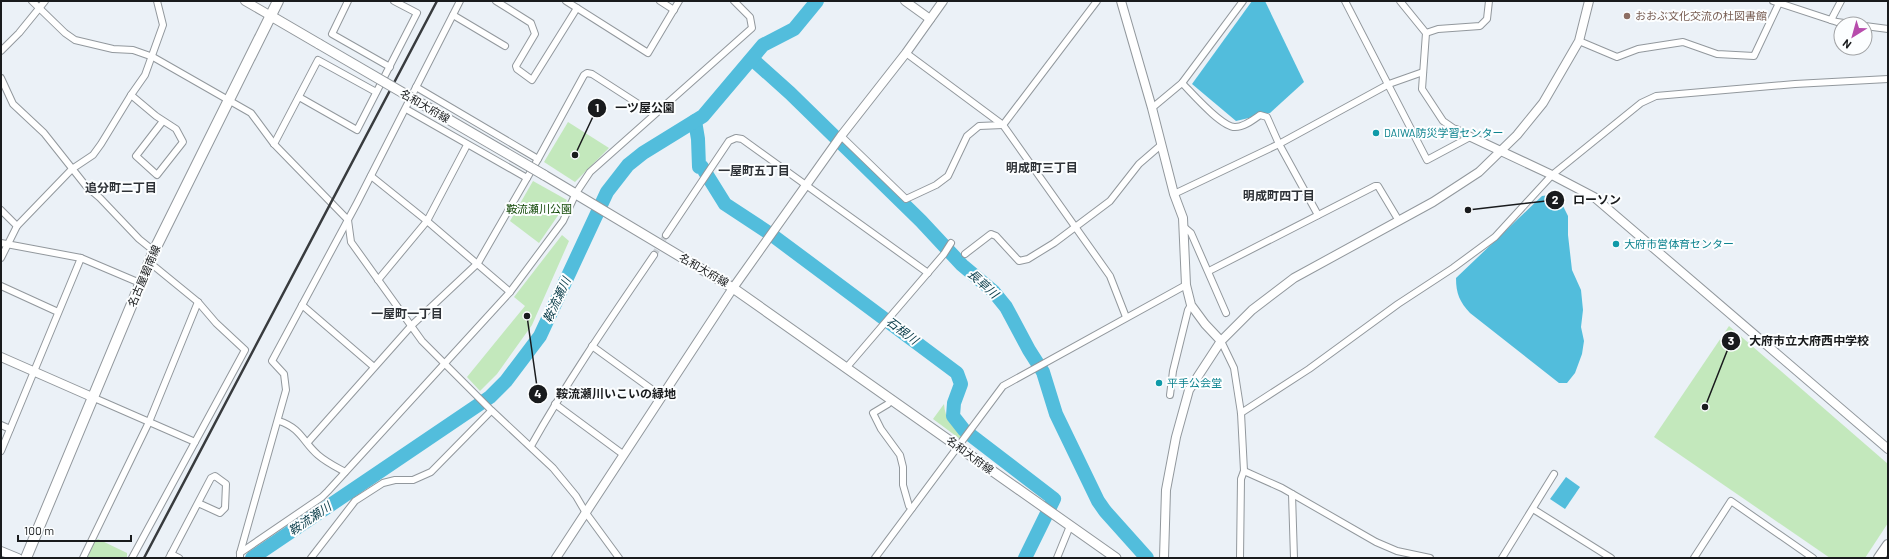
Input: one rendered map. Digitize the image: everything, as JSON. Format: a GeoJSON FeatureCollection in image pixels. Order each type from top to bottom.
{"type":"FeatureCollection","features":[{"type":"Feature","properties":{"kind":"main road","name":"名古屋碧南線"},"geometry":{"type":"LineString","coordinates":[[26,558],[149,262],[278,1]]}},
{"type":"Feature","properties":{"kind":"main road","name":"名和大府線"},"geometry":{"type":"LineString","coordinates":[[271,16],[616,217],[733,288],[1116,558]]}},
{"type":"Feature","properties":{"kind":"main road"},"geometry":{"type":"LineString","coordinates":[[1879,558],[1888,545]]}},
{"type":"Feature","properties":{"kind":"street"},"geometry":{"type":"LineString","coordinates":[[32,1],[75,40],[113,49],[133,50],[152,57],[229,99],[251,113],[274,144],[348,220],[351,242],[422,341],[469,389],[553,468],[576,496],[586,513],[619,558]]}},
{"type":"Feature","properties":{"kind":"street"},"geometry":{"type":"LineString","coordinates":[[1,51],[19,33],[45,1]]}},
{"type":"Feature","properties":{"kind":"street"},"geometry":{"type":"LineString","coordinates":[[1,258],[4,244],[17,226],[72,168],[92,155],[101,144],[131,94],[145,75],[164,24],[157,1]]}},
{"type":"Feature","properties":{"kind":"street"},"geometry":{"type":"LineString","coordinates":[[246,1],[271,16]]}},
{"type":"Feature","properties":{"kind":"street"},"geometry":{"type":"LineString","coordinates":[[348,1],[332,34],[390,67]]}},
{"type":"Feature","properties":{"kind":"street"},"geometry":{"type":"LineString","coordinates":[[299,97],[358,130],[417,13],[394,1]]}},
{"type":"Feature","properties":{"kind":"street"},"geometry":{"type":"LineString","coordinates":[[240,555],[279,421],[286,390],[284,374],[272,361],[406,109],[460,1]]}},
{"type":"Feature","properties":{"kind":"street"},"geometry":{"type":"LineString","coordinates":[[496,1],[531,23],[535,34],[516,66],[517,69],[532,80],[577,8]]}},
{"type":"Feature","properties":{"kind":"street"},"geometry":{"type":"LineString","coordinates":[[566,1],[648,53],[679,1]]}},
{"type":"Feature","properties":{"kind":"street"},"geometry":{"type":"LineString","coordinates":[[660,1],[674,10]]}},
{"type":"Feature","properties":{"kind":"street"},"geometry":{"type":"LineString","coordinates":[[240,555],[322,497],[510,292],[563,221],[590,172],[752,28],[750,17],[734,1]]}},
{"type":"Feature","properties":{"kind":"street"},"geometry":{"type":"LineString","coordinates":[[905,1],[930,19]]}},
{"type":"Feature","properties":{"kind":"street"},"geometry":{"type":"LineString","coordinates":[[556,558],[733,288],[841,136],[906,53],[943,1]]}},
{"type":"Feature","properties":{"kind":"street"},"geometry":{"type":"LineString","coordinates":[[1004,125],[1097,1]]}},
{"type":"Feature","properties":{"kind":"street"},"geometry":{"type":"LineString","coordinates":[[1121,1],[1152,108],[1174,194],[1183,218],[1186,285],[1191,305],[1221,341],[1234,368],[1241,414],[1244,471],[1241,479],[1240,558]]}},
{"type":"Feature","properties":{"kind":"street"},"geometry":{"type":"LineString","coordinates":[[1152,108],[1182,84],[1243,1]]}},
{"type":"Feature","properties":{"kind":"street"},"geometry":{"type":"LineString","coordinates":[[1344,1],[1389,84],[1427,160],[1470,137]]}},
{"type":"Feature","properties":{"kind":"street"},"geometry":{"type":"LineString","coordinates":[[1400,1],[1426,33],[1422,89],[1443,121],[1456,130],[1552,175],[1594,197],[1888,449]]}},
{"type":"Feature","properties":{"kind":"street"},"geometry":{"type":"LineString","coordinates":[[1426,33],[1438,29],[1480,26],[1487,19],[1489,1]]}},
{"type":"Feature","properties":{"kind":"street"},"geometry":{"type":"LineString","coordinates":[[1164,558],[1166,490],[1176,436],[1189,390],[1221,341],[1248,314],[1279,288],[1308,270],[1399,221],[1459,186],[1479,172],[1502,151],[1517,135],[1543,102],[1579,41],[1589,1]]}},
{"type":"Feature","properties":{"kind":"street"},"geometry":{"type":"LineString","coordinates":[[1579,41],[1617,57],[1638,49],[1684,42],[1717,54],[1754,56],[1777,2],[1831,20],[1841,1]]}},
{"type":"Feature","properties":{"kind":"street"},"geometry":{"type":"LineString","coordinates":[[453,15],[505,46]]}},
{"type":"Feature","properties":{"kind":"street"},"geometry":{"type":"LineString","coordinates":[[1873,27],[1888,29]]}},
{"type":"Feature","properties":{"kind":"street"},"geometry":{"type":"LineString","coordinates":[[906,53],[1004,125],[1074,227],[1110,276],[1126,317]]}},
{"type":"Feature","properties":{"kind":"street"},"geometry":{"type":"LineString","coordinates":[[274,144],[318,60],[376,92]]}},
{"type":"Feature","properties":{"kind":"street"},"geometry":{"type":"LineString","coordinates":[[1174,194],[1279,144],[1389,84],[1423,72]]}},
{"type":"Feature","properties":{"kind":"street"},"geometry":{"type":"LineString","coordinates":[[308,442],[412,325],[478,263],[584,75],[587,73],[592,74],[654,114]]}},
{"type":"Feature","properties":{"kind":"street"},"geometry":{"type":"LineString","coordinates":[[1,78],[13,104],[44,133],[86,186],[100,198],[139,239],[154,251]]}},
{"type":"Feature","properties":{"kind":"street"},"geometry":{"type":"LineString","coordinates":[[1241,414],[1309,369],[1398,304],[1453,268],[1495,237],[1552,175],[1641,103],[1656,96],[1795,84],[1888,79]]}},
{"type":"Feature","properties":{"kind":"street"},"geometry":{"type":"LineString","coordinates":[[1182,84],[1213,114],[1228,125],[1234,127],[1244,125],[1260,115],[1267,117],[1279,144],[1318,215]]}},
{"type":"Feature","properties":{"kind":"street"},"geometry":{"type":"LineString","coordinates":[[416,88],[538,159]]}},
{"type":"Feature","properties":{"kind":"street"},"geometry":{"type":"LineString","coordinates":[[131,94],[163,121],[176,129],[183,142],[157,175],[136,156],[163,121]]}},
{"type":"Feature","properties":{"kind":"street"},"geometry":{"type":"LineString","coordinates":[[406,109],[527,178]]}},
{"type":"Feature","properties":{"kind":"street"},"geometry":{"type":"LineString","coordinates":[[841,136],[906,199],[936,185],[948,176],[967,136],[979,126],[1004,125]]}},
{"type":"Feature","properties":{"kind":"street"},"geometry":{"type":"LineString","coordinates":[[666,235],[729,141],[736,138],[742,139],[928,273]]}},
{"type":"Feature","properties":{"kind":"street"},"geometry":{"type":"LineString","coordinates":[[378,280],[427,221],[467,145]]}},
{"type":"Feature","properties":{"kind":"street"},"geometry":{"type":"LineString","coordinates":[[965,254],[990,234],[996,236],[1019,261],[1028,259],[1054,243],[1110,201],[1139,164],[1161,145]]}},
{"type":"Feature","properties":{"kind":"street"},"geometry":{"type":"LineString","coordinates":[[371,176],[478,263],[510,292]]}},
{"type":"Feature","properties":{"kind":"street"},"geometry":{"type":"LineString","coordinates":[[1208,271],[1375,186],[1378,186],[1399,221]]}},
{"type":"Feature","properties":{"kind":"street"},"geometry":{"type":"LineString","coordinates":[[1,210],[17,226]]}},
{"type":"Feature","properties":{"kind":"street"},"geometry":{"type":"LineString","coordinates":[[1184,227],[1191,233],[1226,313]]}},
{"type":"Feature","properties":{"kind":"street"},"geometry":{"type":"LineString","coordinates":[[847,367],[944,254],[951,243]]}},
{"type":"Feature","properties":{"kind":"street"},"geometry":{"type":"LineString","coordinates":[[4,244],[81,258],[140,283]]}},
{"type":"Feature","properties":{"kind":"street"},"geometry":{"type":"LineString","coordinates":[[531,446],[555,404],[592,346],[654,255]]}},
{"type":"Feature","properties":{"kind":"street"},"geometry":{"type":"LineString","coordinates":[[1,451],[81,258]]}},
{"type":"Feature","properties":{"kind":"street"},"geometry":{"type":"LineString","coordinates":[[132,558],[245,350],[216,323],[198,302],[149,262]]}},
{"type":"Feature","properties":{"kind":"street"},"geometry":{"type":"LineString","coordinates":[[875,558],[1003,386],[1186,285]]}},
{"type":"Feature","properties":{"kind":"street"},"geometry":{"type":"LineString","coordinates":[[1,286],[58,312]]}},
{"type":"Feature","properties":{"kind":"street"},"geometry":{"type":"LineString","coordinates":[[83,558],[148,422],[198,302]]}},
{"type":"Feature","properties":{"kind":"street"},"geometry":{"type":"LineString","coordinates":[[302,305],[374,367]]}},
{"type":"Feature","properties":{"kind":"street"},"geometry":{"type":"LineString","coordinates":[[1170,395],[1175,363],[1188,310],[1191,305]]}},
{"type":"Feature","properties":{"kind":"street"},"geometry":{"type":"LineString","coordinates":[[592,346],[661,396]]}},
{"type":"Feature","properties":{"kind":"street"},"geometry":{"type":"LineString","coordinates":[[1,357],[195,442]]}},
{"type":"Feature","properties":{"kind":"street"},"geometry":{"type":"LineString","coordinates":[[892,399],[888,404],[873,413],[881,429],[900,455],[903,467],[904,485],[910,506],[912,508]]}},
{"type":"Feature","properties":{"kind":"street"},"geometry":{"type":"LineString","coordinates":[[555,404],[624,455]]}},
{"type":"Feature","properties":{"kind":"street"},"geometry":{"type":"LineString","coordinates":[[311,558],[355,501],[382,483],[395,480],[413,480],[431,472],[491,410]]}},
{"type":"Feature","properties":{"kind":"street"},"geometry":{"type":"LineString","coordinates":[[279,421],[301,433],[319,456],[346,472]]}},
{"type":"Feature","properties":{"kind":"street"},"geometry":{"type":"LineString","coordinates":[[1,425],[10,429]]}},
{"type":"Feature","properties":{"kind":"street"},"geometry":{"type":"LineString","coordinates":[[1244,471],[1292,494],[1376,542],[1397,551],[1430,558]]}},
{"type":"Feature","properties":{"kind":"street"},"geometry":{"type":"LineString","coordinates":[[1502,558],[1554,474]]}},
{"type":"Feature","properties":{"kind":"street"},"geometry":{"type":"LineString","coordinates":[[180,558],[170,556],[211,478],[215,476],[226,484],[225,508],[220,513],[198,503]]}},
{"type":"Feature","properties":{"kind":"street"},"geometry":{"type":"LineString","coordinates":[[1292,494],[1294,558]]}},
{"type":"Feature","properties":{"kind":"street"},"geometry":{"type":"LineString","coordinates":[[1694,558],[1731,502],[1813,558]]}},
{"type":"Feature","properties":{"kind":"street"},"geometry":{"type":"LineString","coordinates":[[1533,509],[1611,558]]}},
{"type":"Feature","properties":{"kind":"street"},"geometry":{"type":"LineString","coordinates":[[1057,558],[1070,526]]}},
{"type":"Feature","properties":{"kind":"street"},"geometry":{"type":"LineString","coordinates":[[1,551],[18,558]]}},
{"type":"Feature","properties":{"kind":"green space"},"geometry":{"type":"Polygon","coordinates":[[[568,122],[609,148],[575,182],[544,162],[568,122]]]}},
{"type":"Feature","properties":{"kind":"green space","name":"鞍流瀬川公園"},"geometry":{"type":"Polygon","coordinates":[[[533,181],[567,200],[539,243],[510,221],[533,181]]]}},
{"type":"Feature","properties":{"kind":"green space"},"geometry":{"type":"Polygon","coordinates":[[[562,235],[569,241],[532,325],[497,374],[480,391],[467,377],[525,306],[514,297],[562,235]]]}},
{"type":"Feature","properties":{"kind":"green space"},"geometry":{"type":"Polygon","coordinates":[[[1729,326],[1888,464],[1888,523],[1865,558],[1830,558],[1654,437],[1729,326]]]}},
{"type":"Feature","properties":{"kind":"green space"},"geometry":{"type":"Polygon","coordinates":[[[944,404],[946,414],[950,421],[964,434],[960,439],[933,419],[944,404]]]}},
{"type":"Feature","properties":{"kind":"green space"},"geometry":{"type":"Polygon","coordinates":[[[98,539],[127,553],[127,558],[87,558],[95,541],[98,539]]]}},
{"type":"Feature","properties":{"kind":"water"},"geometry":{"type":"Polygon","coordinates":[[[1252,1],[1265,1],[1304,82],[1270,113],[1236,121],[1192,84],[1252,1]]]}},
{"type":"Feature","properties":{"kind":"water"},"geometry":{"type":"Polygon","coordinates":[[[1557,194],[1568,216],[1568,235],[1572,270],[1581,290],[1583,310],[1581,327],[1584,341],[1582,354],[1575,373],[1567,383],[1559,383],[1470,313],[1459,297],[1456,284],[1456,278],[1542,196],[1557,194]]]}},
{"type":"Feature","properties":{"kind":"water"},"geometry":{"type":"Polygon","coordinates":[[[1566,477],[1580,487],[1565,509],[1550,499],[1566,477]]]}},
{"type":"Feature","properties":{"kind":"waterway","name":"鞍流瀬川"},"geometry":{"type":"LineString","coordinates":[[252,558],[490,397],[506,381],[540,336],[607,192],[628,165],[643,153],[703,116],[763,45],[794,29],[817,1]]}},
{"type":"Feature","properties":{"kind":"waterway","name":"長草川"},"geometry":{"type":"LineString","coordinates":[[752,59],[790,93],[921,221],[962,265],[993,291],[1006,307],[1029,350],[1043,372],[1056,414],[1098,501],[1105,511],[1147,558]]}},
{"type":"Feature","properties":{"kind":"waterway","name":"石根川"},"geometry":{"type":"LineString","coordinates":[[695,121],[698,139],[699,167],[702,167],[725,204],[772,235],[957,373],[961,384],[954,403],[953,416],[964,430],[1054,499],[1025,558]]}},
{"type":"Feature","properties":{"kind":"tunnel"},"geometry":{"type":"LineString","coordinates":[[654,255],[666,235]]}},
{"type":"Feature","properties":{"kind":"railway"},"geometry":{"type":"LineString","coordinates":[[144,558],[437,1]]}},
{"type":"Feature","properties":{"kind":"place","name":"おおぶ文化交流の杜図書館"},"geometry":{"type":"Point","coordinates":[1627,16]}},
{"type":"Feature","properties":{"kind":"place","name":"DAIWA防災学習センター"},"geometry":{"type":"Point","coordinates":[1376,133]}},
{"type":"Feature","properties":{"kind":"place","name":"一ツ屋公園"},"geometry":{"type":"Point","coordinates":[575,155]}},
{"type":"Feature","properties":{"kind":"place","name":"ローソン"},"geometry":{"type":"Point","coordinates":[1468,210]}},
{"type":"Feature","properties":{"kind":"place","name":"大府市営体育センター"},"geometry":{"type":"Point","coordinates":[1616,244]}},
{"type":"Feature","properties":{"kind":"place","name":"鞍流瀬川いこいの緑地"},"geometry":{"type":"Point","coordinates":[527,316]}},
{"type":"Feature","properties":{"kind":"place","name":"平手公会堂"},"geometry":{"type":"Point","coordinates":[1159,383]}},
{"type":"Feature","properties":{"kind":"place","name":"大府市立大府西中学校"},"geometry":{"type":"Point","coordinates":[1705,407]}},
{"type":"Feature","properties":{"kind":"district","name":"明成町三丁目"},"geometry":{"type":"Point","coordinates":[1042,168]}},
{"type":"Feature","properties":{"kind":"district","name":"一屋町五丁目"},"geometry":{"type":"Point","coordinates":[754,171]}},
{"type":"Feature","properties":{"kind":"district","name":"追分町二丁目"},"geometry":{"type":"Point","coordinates":[121,188]}},
{"type":"Feature","properties":{"kind":"district","name":"明成町四丁目"},"geometry":{"type":"Point","coordinates":[1279,196]}},
{"type":"Feature","properties":{"kind":"district","name":"一屋町一丁目"},"geometry":{"type":"Point","coordinates":[407,314]}}]}
